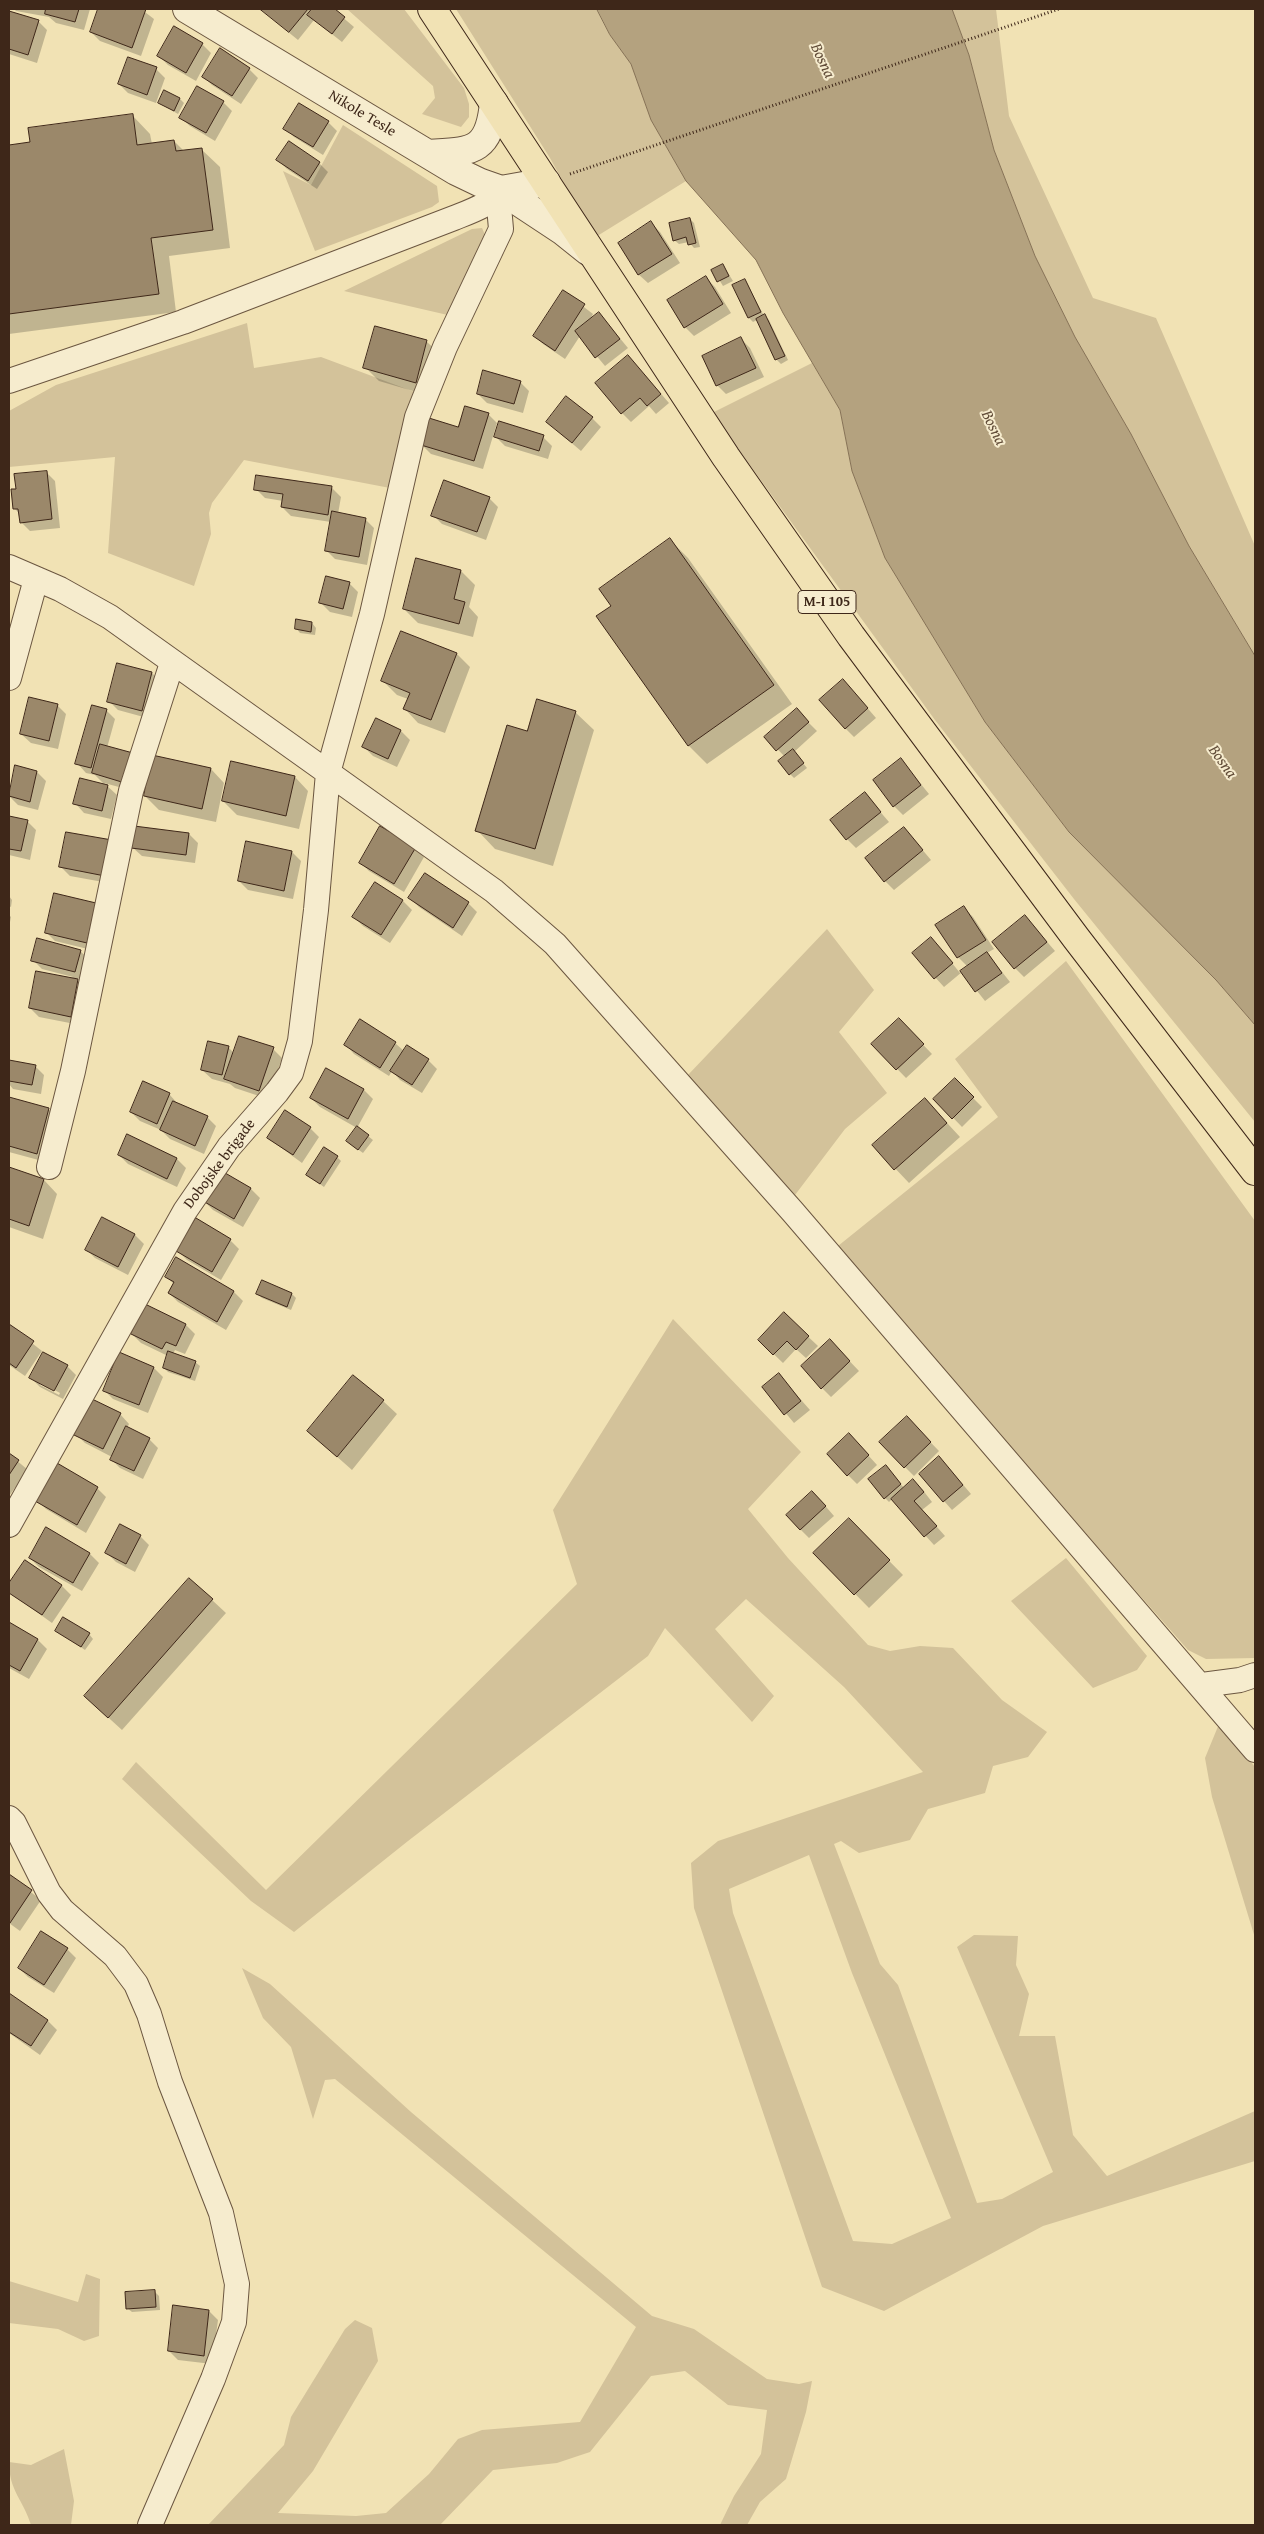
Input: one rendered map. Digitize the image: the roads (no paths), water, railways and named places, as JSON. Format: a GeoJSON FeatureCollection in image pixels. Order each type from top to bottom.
{"type":"FeatureCollection","features":[{"type":"Feature","properties":{"kind":"main road","name":"M-I 105"},"geometry":{"type":"LineString","coordinates":[[432,9],[726,457],[851,636],[1082,946],[1255,1171]]}},
{"type":"Feature","properties":{"kind":"street","name":"Nikole Tesle"},"geometry":{"type":"LineString","coordinates":[[188,9],[428,154],[500,192],[563,231],[593,255]]}},
{"type":"Feature","properties":{"kind":"street"},"geometry":{"type":"LineString","coordinates":[[428,154],[458,152],[481,143],[488,136],[492,124],[494,103]]}},
{"type":"Feature","properties":{"kind":"street"},"geometry":{"type":"LineString","coordinates":[[9,381],[183,322],[454,218],[474,210],[500,192],[546,182]]}},
{"type":"Feature","properties":{"kind":"street","name":"Dobojske brigade"},"geometry":{"type":"LineString","coordinates":[[9,1524],[185,1211],[229,1147],[291,1073],[300,1041],[314,929],[328,773],[372,614],[417,416],[445,347],[501,229],[500,192]]}},
{"type":"Feature","properties":{"kind":"street"},"geometry":{"type":"LineString","coordinates":[[9,567],[60,589],[110,617],[494,892],[556,944],[793,1212],[1255,1750]]}},
{"type":"Feature","properties":{"kind":"street"},"geometry":{"type":"LineString","coordinates":[[9,678],[36,579]]}},
{"type":"Feature","properties":{"kind":"street"},"geometry":{"type":"LineString","coordinates":[[49,1167],[73,1071],[131,791],[172,663]]}},
{"type":"Feature","properties":{"kind":"street"},"geometry":{"type":"LineString","coordinates":[[1202,1686],[1240,1680],[1255,1675]]}},
{"type":"Feature","properties":{"kind":"street"},"geometry":{"type":"LineString","coordinates":[[9,1818],[14,1823],[49,1893],[62,1910],[115,1956],[136,1984],[149,2014],[170,2082],[222,2213],[237,2284],[234,2322],[216,2371],[150,2525]]}},
{"type":"Feature","properties":{"kind":"water","name":"Bosna"},"geometry":{"type":"Polygon","coordinates":[[[597,9],[952,9],[969,55],[994,150],[1035,256],[1075,337],[1131,434],[1189,546],[1255,656],[1255,1025],[1216,980],[1069,832],[985,722],[885,558],[852,471],[840,410],[783,313],[756,260],[686,181],[651,120],[631,64],[610,35],[597,9]]]}}]}
